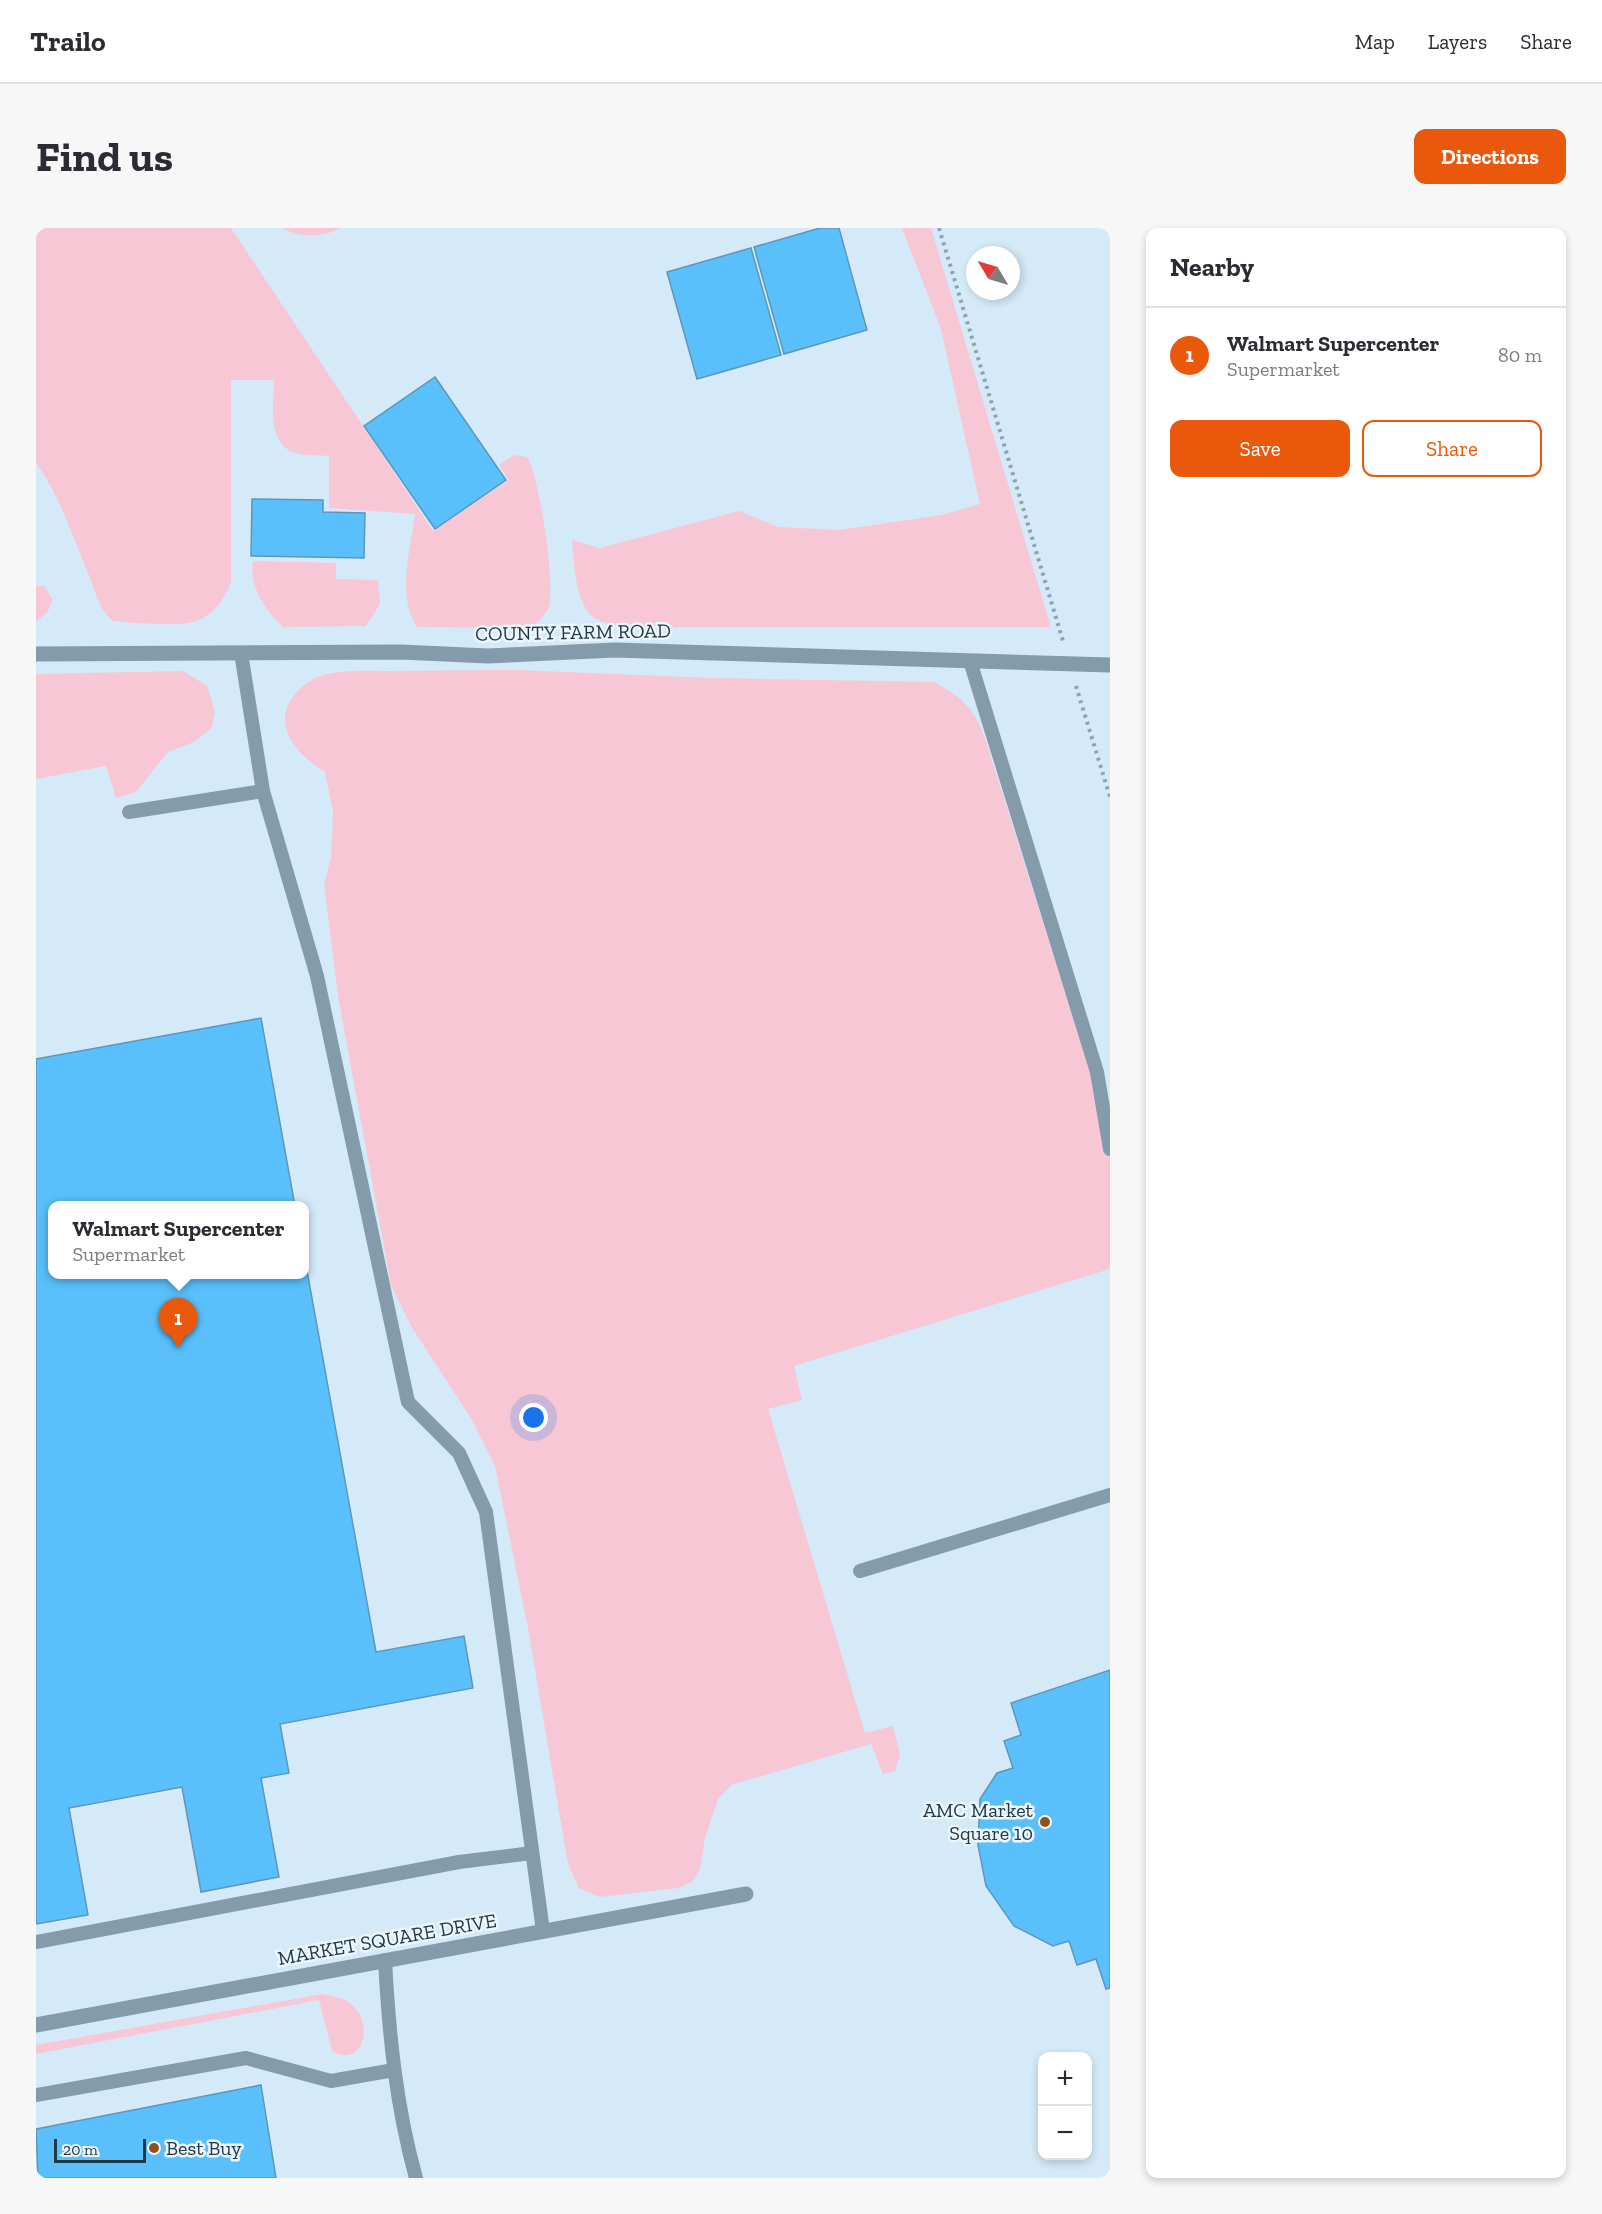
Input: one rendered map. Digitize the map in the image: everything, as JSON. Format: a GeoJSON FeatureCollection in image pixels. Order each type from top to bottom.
{"type":"FeatureCollection","features":[{"type":"Feature","properties":{"kind":"street","name":"COUNTY FARM ROAD"},"geometry":{"type":"LineString","coordinates":[[36,654],[401,652],[497,656],[615,650],[894,656],[970,661],[1110,665]]}},
{"type":"Feature","properties":{"kind":"street","name":"MARKET SQUARE DRIVE"},"geometry":{"type":"LineString","coordinates":[[36,2025],[746,1894]]}},
{"type":"Feature","properties":{"kind":"lane"},"geometry":{"type":"LineString","coordinates":[[241,652],[263,791],[317,975],[408,1402],[459,1453],[486,1512],[543,1931]]}},
{"type":"Feature","properties":{"kind":"lane"},"geometry":{"type":"LineString","coordinates":[[970,661],[1096,1072],[1110,1149]]}},
{"type":"Feature","properties":{"kind":"lane"},"geometry":{"type":"LineString","coordinates":[[129,812],[263,791]]}},
{"type":"Feature","properties":{"kind":"lane"},"geometry":{"type":"LineString","coordinates":[[860,1571],[1110,1495]]}},
{"type":"Feature","properties":{"kind":"lane"},"geometry":{"type":"LineString","coordinates":[[36,1942],[459,1862],[532,1853]]}},
{"type":"Feature","properties":{"kind":"lane"},"geometry":{"type":"LineString","coordinates":[[385,1960],[390,2044],[403,2131],[416,2178]]}},
{"type":"Feature","properties":{"kind":"lane"},"geometry":{"type":"LineString","coordinates":[[36,2095],[246,2058],[331,2081],[394,2070]]}},
{"type":"Feature","properties":{"kind":"path"},"geometry":{"type":"LineString","coordinates":[[939,228],[1059,626]]}},
{"type":"Feature","properties":{"kind":"path"},"geometry":{"type":"LineString","coordinates":[[1076,683],[1110,797]]}},
{"type":"Feature","properties":{"kind":"shaded area"},"geometry":{"type":"Polygon","coordinates":[[[36,228],[231,228],[433,531],[509,480],[499,465],[514,455],[527,457],[537,485],[548,557],[550,598],[544,616],[538,622],[523,628],[417,627],[407,601],[406,586],[415,514],[329,508],[329,456],[300,454],[289,450],[281,443],[276,435],[274,424],[274,380],[231,380],[231,582],[225,595],[211,613],[193,622],[170,624],[113,621],[100,605],[59,502],[36,463],[36,228]]]}},
{"type":"Feature","properties":{"kind":"shaded area"},"geometry":{"type":"Polygon","coordinates":[[[282,228],[341,228],[312,236],[297,234],[282,228]]]}},
{"type":"Feature","properties":{"kind":"shaded area"},"geometry":{"type":"Polygon","coordinates":[[[902,228],[931,228],[1051,627],[625,627],[604,623],[593,617],[582,602],[579,592],[572,540],[600,548],[739,511],[778,527],[839,530],[942,515],[980,504],[941,329],[902,228]]]}},
{"type":"Feature","properties":{"kind":"shaded area"},"geometry":{"type":"Polygon","coordinates":[[[253,561],[336,563],[336,579],[378,580],[380,604],[366,626],[283,627],[265,606],[256,589],[252,571],[253,561]]]}},
{"type":"Feature","properties":{"kind":"shaded area"},"geometry":{"type":"Polygon","coordinates":[[[36,586],[44,586],[53,600],[47,613],[36,621],[36,586]]]}},
{"type":"Feature","properties":{"kind":"shaded area"},"geometry":{"type":"Polygon","coordinates":[[[516,670],[713,678],[934,682],[959,697],[975,716],[984,735],[1110,1135],[1110,1269],[794,1366],[802,1400],[768,1409],[865,1733],[893,1726],[900,1755],[895,1771],[883,1774],[871,1744],[731,1785],[718,1799],[705,1838],[700,1869],[693,1881],[679,1888],[599,1897],[579,1888],[568,1864],[528,1628],[495,1466],[472,1420],[411,1326],[391,1285],[338,996],[324,884],[331,858],[333,811],[325,772],[311,762],[294,744],[289,737],[285,720],[288,705],[303,686],[317,677],[332,673],[516,670]]]}},
{"type":"Feature","properties":{"kind":"shaded area"},"geometry":{"type":"Polygon","coordinates":[[[183,671],[207,686],[215,712],[212,728],[194,742],[168,752],[136,792],[116,798],[106,766],[36,779],[36,674],[183,671]]]}},
{"type":"Feature","properties":{"kind":"shaded area"},"geometry":{"type":"Polygon","coordinates":[[[322,1994],[344,1999],[358,2011],[364,2030],[363,2040],[353,2053],[344,2055],[332,2051],[319,2000],[36,2054],[36,2045],[322,1994]]]}},
{"type":"Feature","properties":{"kind":"building"},"geometry":{"type":"Polygon","coordinates":[[[820,228],[839,228],[867,330],[784,354],[754,247],[820,228]]]}},
{"type":"Feature","properties":{"kind":"building"},"geometry":{"type":"Polygon","coordinates":[[[751,248],[781,355],[697,379],[667,272],[751,248]]]}},
{"type":"Feature","properties":{"kind":"building"},"geometry":{"type":"Polygon","coordinates":[[[435,377],[506,480],[435,529],[364,426],[435,377]]]}},
{"type":"Feature","properties":{"kind":"building"},"geometry":{"type":"Polygon","coordinates":[[[252,499],[323,500],[323,512],[365,513],[364,558],[251,556],[252,499]]]}},
{"type":"Feature","properties":{"kind":"building"},"geometry":{"type":"Polygon","coordinates":[[[261,1018],[294,1201],[48,1201],[48,1279],[309,1279],[376,1652],[464,1636],[473,1688],[280,1724],[289,1773],[261,1778],[279,1877],[201,1892],[182,1787],[69,1808],[88,1915],[36,1924],[36,1059],[261,1018]]]}},
{"type":"Feature","properties":{"kind":"building","name":"AMC Market Square 10"},"geometry":{"type":"Polygon","coordinates":[[[1110,1670],[1110,1988],[1106,1989],[1096,1959],[1077,1965],[1069,1941],[1053,1946],[1014,1926],[986,1886],[978,1845],[980,1799],[997,1773],[1013,1768],[1004,1741],[1021,1735],[1011,1703],[1110,1670]]]}},
{"type":"Feature","properties":{"kind":"building","name":"Best Buy"},"geometry":{"type":"Polygon","coordinates":[[[261,2085],[276,2178],[38,2178],[36,2129],[261,2085]]]}},
{"type":"Feature","properties":{"kind":"place","name":"Walmart Supercenter"},"geometry":{"type":"Point","coordinates":[178,1348]}},
{"type":"Feature","properties":{"kind":"place","name":"AMC Market Square 10"},"geometry":{"type":"Point","coordinates":[1045,1822]}},
{"type":"Feature","properties":{"kind":"place","name":"Best Buy"},"geometry":{"type":"Point","coordinates":[154,2148]}}]}
